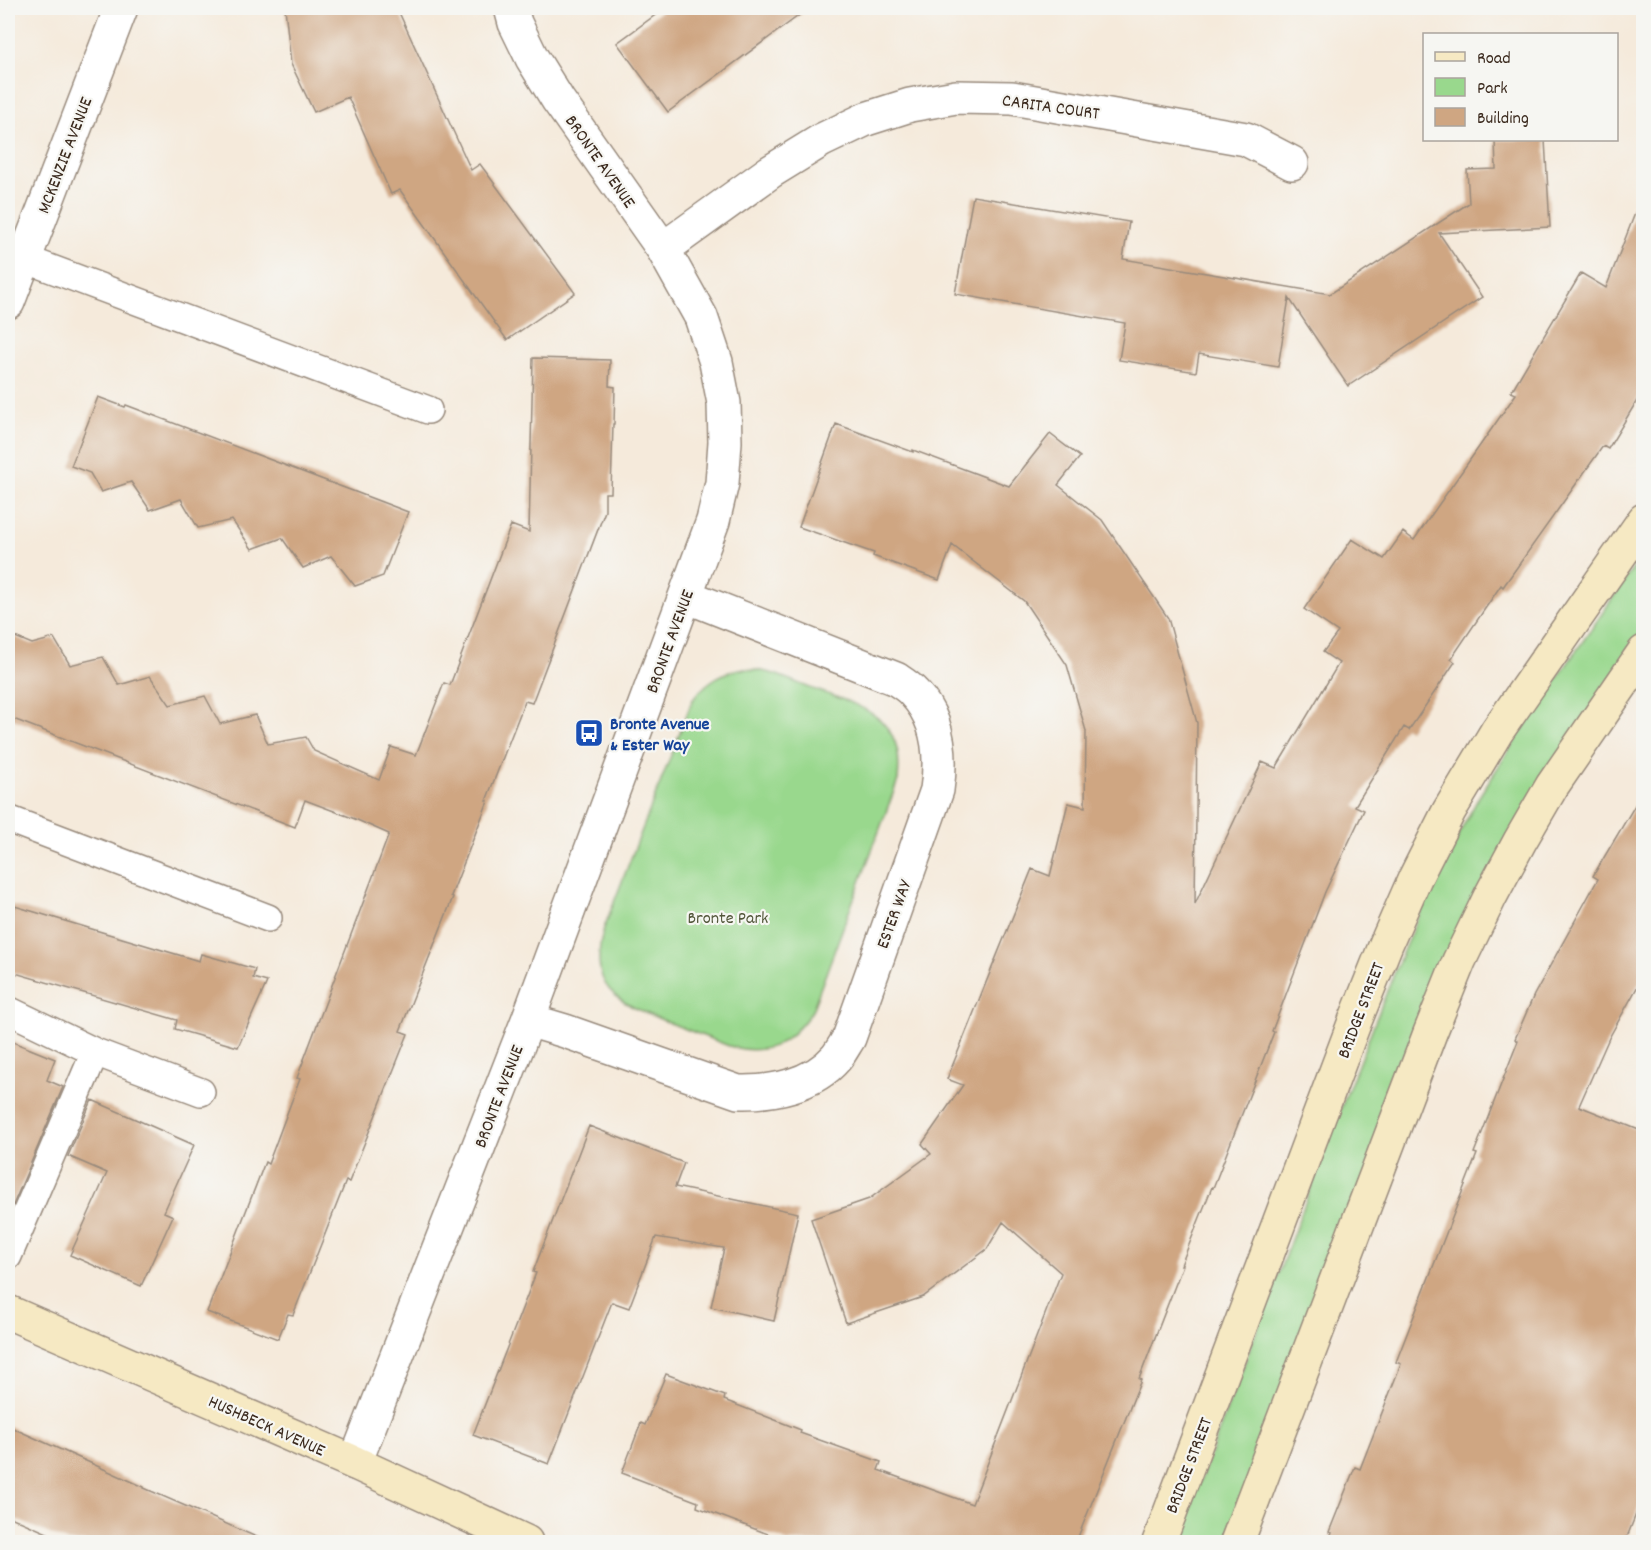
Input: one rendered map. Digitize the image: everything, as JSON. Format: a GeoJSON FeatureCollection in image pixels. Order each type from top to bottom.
{"type":"FeatureCollection","features":[{"type":"Feature","properties":{"kind":"street","name":"MCKENZIE AVENUE"},"geometry":{"type":"LineString","coordinates":[[8,302],[121,8]]}},
{"type":"Feature","properties":{"kind":"street","name":"BRONTE AVENUE"},"geometry":{"type":"LineString","coordinates":[[354,1463],[528,1020],[686,596],[713,521],[722,483],[725,442],[723,403],[716,362],[701,317],[663,249],[553,92],[515,23],[511,8]]}},
{"type":"Feature","properties":{"kind":"street","name":"CARITA COURT"},"geometry":{"type":"LineString","coordinates":[[663,249],[770,172],[822,140],[866,119],[910,105],[956,98],[1012,98],[1246,139],[1292,163]]}},
{"type":"Feature","properties":{"kind":"street","name":"BRIDGE STREET"},"geometry":{"type":"LineString","coordinates":[[1159,1542],[1355,1021],[1415,878],[1449,811],[1497,731],[1644,520]]}},
{"type":"Feature","properties":{"kind":"street","name":"ESTER WAY"},"geometry":{"type":"LineString","coordinates":[[528,1020],[738,1092],[759,1093],[801,1082],[820,1072],[837,1058],[849,1038],[937,790],[940,757],[933,723],[925,706],[913,692],[896,679],[686,596]]}},
{"type":"Feature","properties":{"kind":"street"},"geometry":{"type":"LineString","coordinates":[[1237,1542],[1459,961],[1490,897],[1552,786],[1644,652]]}},
{"type":"Feature","properties":{"kind":"street","name":"HUSHBECK AVENUE"},"geometry":{"type":"LineString","coordinates":[[8,1312],[354,1463],[526,1542]]}},
{"type":"Feature","properties":{"kind":"lane"},"geometry":{"type":"LineString","coordinates":[[25,258],[428,410]]}},
{"type":"Feature","properties":{"kind":"lane"},"geometry":{"type":"LineString","coordinates":[[8,819],[268,918]]}},
{"type":"Feature","properties":{"kind":"lane"},"geometry":{"type":"LineString","coordinates":[[8,1010],[95,1052],[201,1092]]}},
{"type":"Feature","properties":{"kind":"lane"},"geometry":{"type":"LineString","coordinates":[[8,1256],[95,1052]]}},
{"type":"Feature","properties":{"kind":"green space"},"geometry":{"type":"Polygon","coordinates":[[[1643,554],[1643,634],[1544,779],[1225,1542],[1177,1542],[1339,1113],[1403,951],[1439,871],[1480,795],[1643,554]]]}},
{"type":"Feature","properties":{"kind":"green space","name":"Bronte Park"},"geometry":{"type":"Polygon","coordinates":[[[739,669],[759,670],[776,675],[869,711],[884,724],[893,737],[899,765],[898,780],[812,1011],[795,1032],[786,1039],[777,1045],[755,1050],[729,1046],[647,1014],[619,999],[609,990],[599,965],[604,928],[692,701],[712,680],[739,669]]]}},
{"type":"Feature","properties":{"kind":"building"},"geometry":{"type":"Polygon","coordinates":[[[285,8],[397,8],[471,170],[480,164],[575,293],[507,340],[400,190],[391,194],[348,97],[314,112],[291,64],[285,8]]]}},
{"type":"Feature","properties":{"kind":"building"},"geometry":{"type":"Polygon","coordinates":[[[665,8],[809,8],[668,112],[617,43],[665,8]]]}},
{"type":"Feature","properties":{"kind":"building"},"geometry":{"type":"Polygon","coordinates":[[[1495,141],[1545,141],[1550,227],[1439,233],[1482,297],[1348,386],[1289,298],[1278,367],[1199,354],[1196,372],[1119,360],[1125,323],[955,294],[973,196],[1129,222],[1123,259],[1330,294],[1469,203],[1467,170],[1496,169],[1495,141]]]}},
{"type":"Feature","properties":{"kind":"building"},"geometry":{"type":"Polygon","coordinates":[[[1641,198],[1644,199],[1644,389],[1608,449],[1603,446],[1503,587],[1501,585],[1451,659],[1455,662],[1409,730],[1404,727],[1355,806],[1364,810],[1325,892],[1272,1031],[1274,1032],[1181,1265],[1183,1265],[1139,1379],[1141,1380],[1076,1542],[789,1542],[697,1507],[698,1502],[622,1473],[641,1423],[645,1425],[666,1374],[725,1396],[724,1400],[801,1430],[800,1433],[881,1462],[878,1470],[972,1504],[1061,1273],[1003,1222],[987,1249],[923,1297],[846,1323],[811,1219],[869,1199],[931,1154],[922,1144],[963,1085],[947,1079],[1032,869],[1050,876],[1068,803],[1085,807],[1086,731],[1067,665],[1024,601],[952,545],[939,580],[873,556],[874,553],[799,527],[836,424],[1009,486],[1050,434],[1080,457],[1058,485],[1102,520],[1168,618],[1197,723],[1195,904],[1262,762],[1276,768],[1339,663],[1323,652],[1338,632],[1304,609],[1352,539],[1384,559],[1403,532],[1414,540],[1516,394],[1511,392],[1581,273],[1606,288],[1641,198]]]}},
{"type":"Feature","properties":{"kind":"building"},"geometry":{"type":"Polygon","coordinates":[[[533,358],[610,360],[609,386],[615,387],[611,493],[605,493],[605,511],[532,703],[525,701],[486,801],[488,801],[451,896],[453,897],[400,1031],[408,1034],[293,1315],[288,1314],[278,1339],[207,1312],[265,1162],[268,1164],[300,1079],[297,1078],[389,834],[305,800],[295,827],[8,717],[8,634],[32,644],[54,638],[70,665],[103,657],[119,685],[150,676],[170,705],[205,696],[220,724],[255,715],[268,744],[306,737],[314,751],[379,780],[391,747],[416,755],[444,683],[450,685],[511,525],[529,532],[533,358]]]}},
{"type":"Feature","properties":{"kind":"building"},"geometry":{"type":"Polygon","coordinates":[[[98,397],[125,407],[126,405],[408,512],[383,576],[355,586],[331,556],[303,568],[282,538],[252,549],[232,520],[198,528],[181,499],[150,510],[131,482],[101,492],[90,473],[71,466],[98,397]]]}},
{"type":"Feature","properties":{"kind":"building"},"geometry":{"type":"Polygon","coordinates":[[[1644,790],[1644,975],[1609,1038],[1579,1106],[1644,1132],[1644,1494],[1625,1542],[1328,1542],[1332,1533],[1329,1532],[1355,1467],[1360,1469],[1401,1364],[1396,1362],[1477,1154],[1474,1153],[1518,1041],[1515,1039],[1534,995],[1598,879],[1593,876],[1644,790]]]}},
{"type":"Feature","properties":{"kind":"building"},"geometry":{"type":"Polygon","coordinates":[[[8,904],[199,961],[201,954],[255,969],[253,978],[267,982],[238,1047],[175,1029],[177,1020],[8,971],[8,904]]]}},
{"type":"Feature","properties":{"kind":"building"},"geometry":{"type":"Polygon","coordinates":[[[8,1040],[55,1059],[47,1080],[63,1087],[8,1217],[8,1040]]]}},
{"type":"Feature","properties":{"kind":"building"},"geometry":{"type":"Polygon","coordinates":[[[92,1100],[194,1145],[164,1212],[173,1216],[141,1286],[70,1255],[107,1173],[68,1156],[92,1100]]]}},
{"type":"Feature","properties":{"kind":"building"},"geometry":{"type":"Polygon","coordinates":[[[589,1126],[684,1163],[675,1187],[798,1213],[774,1321],[711,1307],[724,1248],[656,1237],[629,1308],[612,1302],[549,1464],[473,1435],[536,1273],[533,1272],[589,1126]]]}},
{"type":"Feature","properties":{"kind":"building"},"geometry":{"type":"Polygon","coordinates":[[[8,1426],[268,1542],[68,1542],[8,1516],[8,1426]]]}},
{"type":"Feature","properties":{"kind":"place","name":"Bronte Avenue & Ester Way"},"geometry":{"type":"Point","coordinates":[589,733]}}]}
